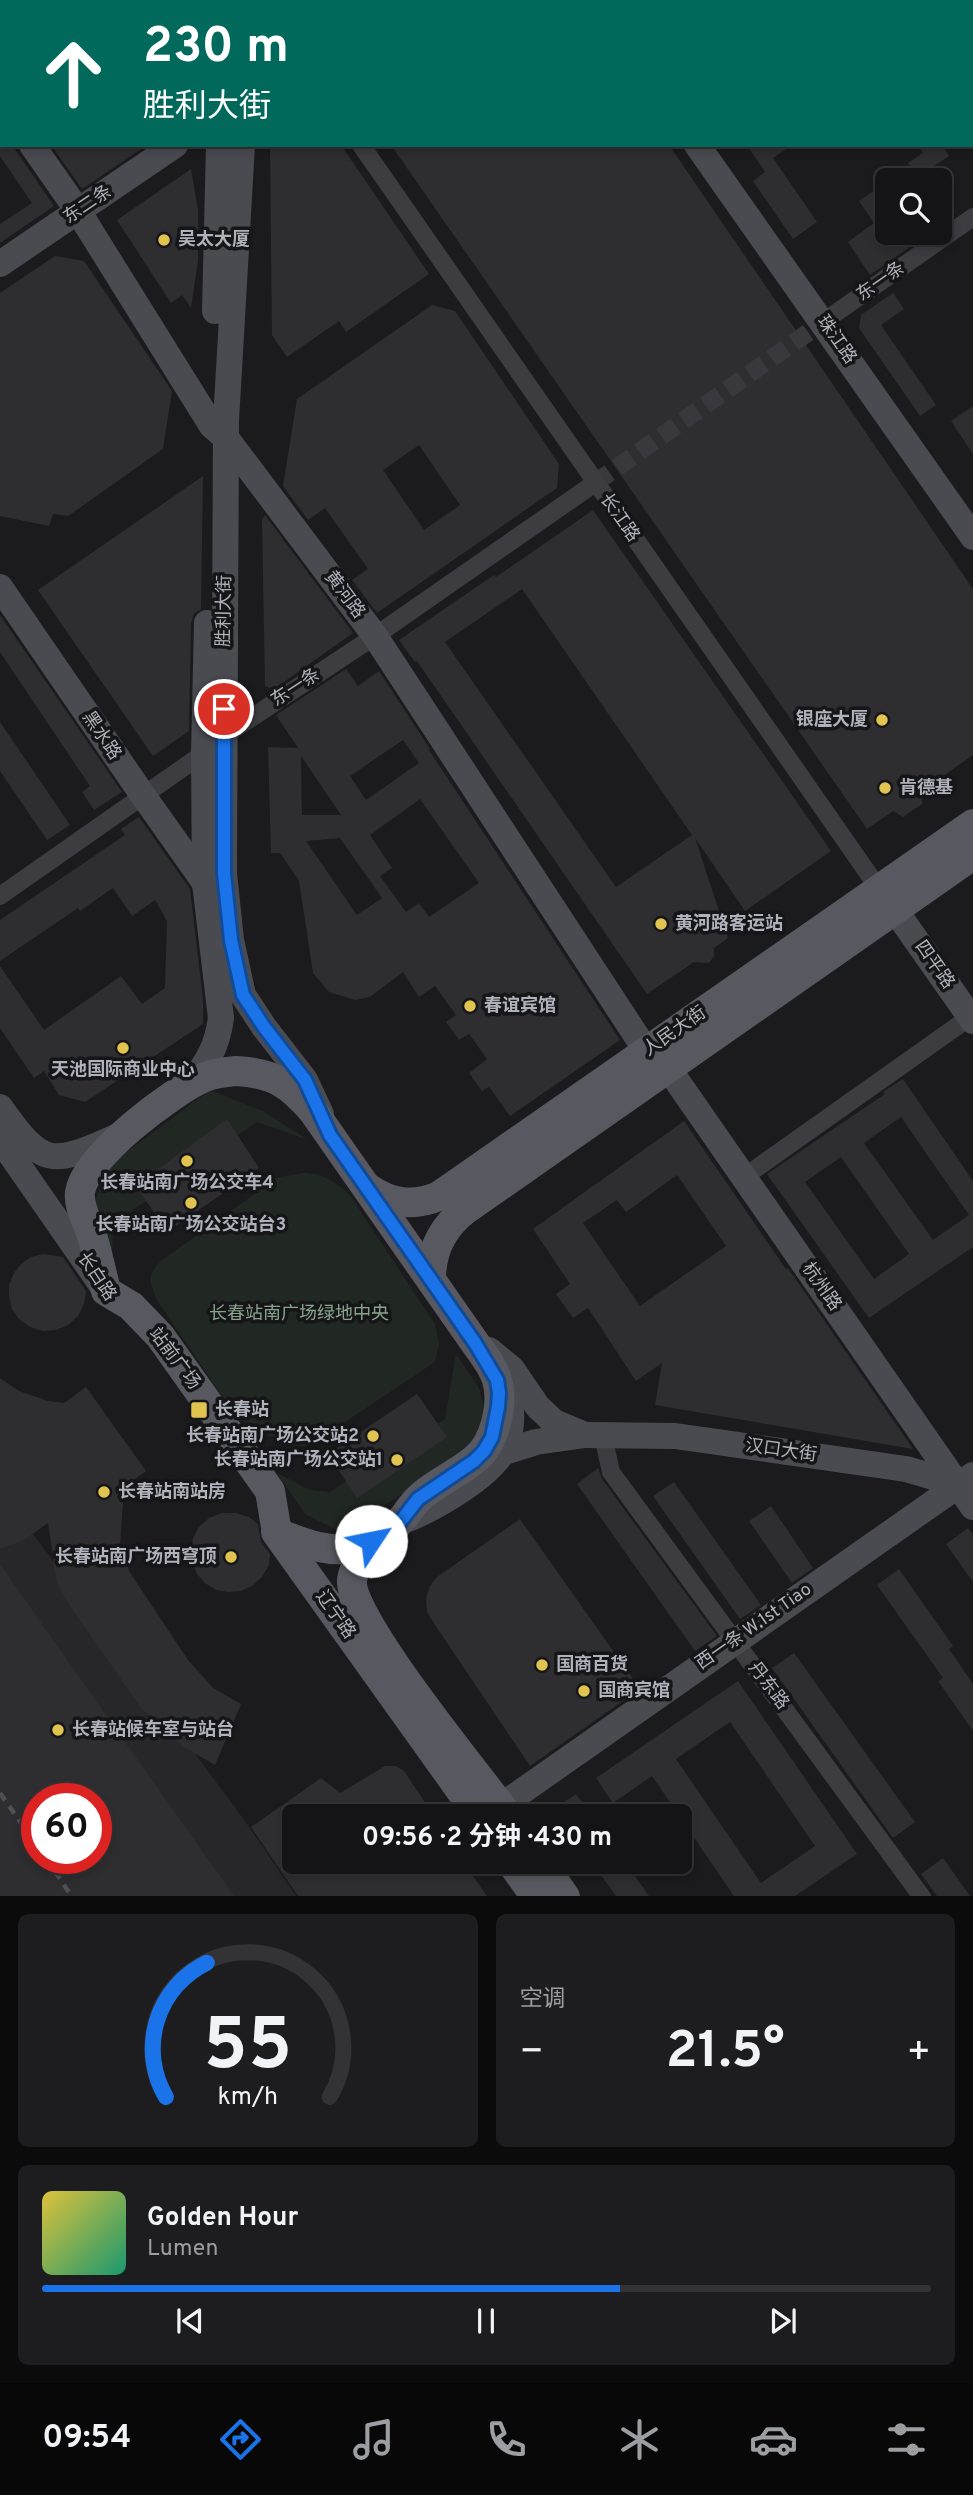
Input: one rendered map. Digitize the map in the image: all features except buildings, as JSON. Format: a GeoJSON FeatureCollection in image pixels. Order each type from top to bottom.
{"type":"FeatureCollection","features":[{"type":"Feature","properties":{"kind":"main road","name":"黄河路"},"geometry":{"type":"LineString","coordinates":[[33,147],[78,211],[220,432],[375,636],[657,1060]]}},
{"type":"Feature","properties":{"kind":"main road","name":"东二条"},"geometry":{"type":"LineString","coordinates":[[0,264],[172,147]]}},
{"type":"Feature","properties":{"kind":"main road","name":"胜利大街"},"geometry":{"type":"LineString","coordinates":[[219,147],[224,873],[231,940],[243,995],[305,1080],[330,1135]]}},
{"type":"Feature","properties":{"kind":"main road","name":"胜利大街"},"geometry":{"type":"LineString","coordinates":[[191,1084],[212,1055],[221,1018],[205,883],[204,753],[220,432],[226,421],[242,147]]}},
{"type":"Feature","properties":{"kind":"main road","name":"珠江路"},"geometry":{"type":"LineString","coordinates":[[698,147],[973,537]]}},
{"type":"Feature","properties":{"kind":"main road","name":"黑水路"},"geometry":{"type":"LineString","coordinates":[[0,586],[205,883]]}},
{"type":"Feature","properties":{"kind":"main road","name":"人民大街"},"geometry":{"type":"LineString","coordinates":[[368,1188],[389,1200],[402,1203],[415,1204],[439,1196],[657,1060],[887,900],[973,824]]}},
{"type":"Feature","properties":{"kind":"main road","name":"人民大街"},"geometry":{"type":"LineString","coordinates":[[887,900],[973,855]]}},
{"type":"Feature","properties":{"kind":"main road","name":"四平路"},"geometry":{"type":"LineString","coordinates":[[887,900],[971,1019]]}},
{"type":"Feature","properties":{"kind":"main road","name":"人民大街"},"geometry":{"type":"LineString","coordinates":[[431,1279],[431,1267],[440,1237],[454,1218],[657,1060]]}},
{"type":"Feature","properties":{"kind":"main road","name":"杭州路"},"geometry":{"type":"LineString","coordinates":[[657,1060],[968,1482],[973,1507]]}},
{"type":"Feature","properties":{"kind":"main road"},"geometry":{"type":"LineString","coordinates":[[106,1292],[92,1236],[80,1203],[80,1191],[93,1163],[123,1133],[191,1084],[218,1073],[256,1072],[273,1077],[298,1094],[368,1188],[492,1367],[497,1380],[499,1393],[492,1437],[484,1451],[474,1461],[418,1499],[400,1522]]}},
{"type":"Feature","properties":{"kind":"main road"},"geometry":{"type":"LineString","coordinates":[[0,1107],[29,1144],[37,1152],[49,1157],[80,1153],[123,1133]]}},
{"type":"Feature","properties":{"kind":"main road","name":"长白路"},"geometry":{"type":"LineString","coordinates":[[0,1139],[191,1414]]}},
{"type":"Feature","properties":{"kind":"main road","name":"站前广场"},"geometry":{"type":"LineString","coordinates":[[106,1292],[131,1306],[160,1336],[270,1491],[277,1533]]}},
{"type":"Feature","properties":{"kind":"main road"},"geometry":{"type":"LineString","coordinates":[[277,1533],[317,1548],[358,1548],[400,1522],[423,1514],[463,1489],[498,1460],[508,1439],[513,1413],[508,1387],[489,1350],[469,1321],[450,1306]]}},
{"type":"Feature","properties":{"kind":"main road"},"geometry":{"type":"LineString","coordinates":[[489,1350],[512,1369],[538,1408],[554,1422],[594,1435]]}},
{"type":"Feature","properties":{"kind":"main road","name":"辽宁路"},"geometry":{"type":"LineString","coordinates":[[191,1414],[277,1533],[489,1804]]}},
{"type":"Feature","properties":{"kind":"main road","name":"汉口大街"},"geometry":{"type":"LineString","coordinates":[[501,1453],[536,1442],[594,1435],[675,1436],[906,1469],[968,1482]]}},
{"type":"Feature","properties":{"kind":"main road","name":"西一条 W.1st Tiao"},"geometry":{"type":"LineString","coordinates":[[508,1804],[734,1641],[968,1482]]}},
{"type":"Feature","properties":{"kind":"main road","name":"辽宁路"},"geometry":{"type":"LineString","coordinates":[[371,1541],[358,1563],[352,1581],[356,1600],[400,1672],[490,1804]]}},
{"type":"Feature","properties":{"kind":"main road"},"geometry":{"type":"LineString","coordinates":[[520,1874],[536,1896]]}},
{"type":"Feature","properties":{"kind":"main road"},"geometry":{"type":"LineString","coordinates":[[549,1874],[565,1896]]}},
{"type":"Feature","properties":{"kind":"street","name":"长江路"},"geometry":{"type":"LineString","coordinates":[[362,147],[887,900]]}},
{"type":"Feature","properties":{"kind":"street","name":"东一条"},"geometry":{"type":"LineString","coordinates":[[823,322],[973,217]]}},
{"type":"Feature","properties":{"kind":"street","name":"东一条"},"geometry":{"type":"LineString","coordinates":[[0,896],[204,753],[224,736],[375,636],[595,483]]}},
{"type":"Feature","properties":{"kind":"street"},"geometry":{"type":"LineString","coordinates":[[744,1177],[971,1019]]}},
{"type":"Feature","properties":{"kind":"street","name":"丹东路"},"geometry":{"type":"LineString","coordinates":[[594,1435],[611,1472],[922,1896]]}},
{"type":"Feature","properties":{"kind":"shaded area"},"geometry":{"type":"Polygon","coordinates":[[[0,1489],[250,1828],[296,1896],[0,1896],[0,1489]]]}},
{"type":"Feature","properties":{"kind":"green space"},"geometry":{"type":"Polygon","coordinates":[[[210,1090],[263,1111],[308,1140],[257,1122],[113,1224],[112,1263],[95,1201],[108,1166],[210,1090]]]}},
{"type":"Feature","properties":{"kind":"green space","name":"长春站南广场绿地中央"},"geometry":{"type":"Polygon","coordinates":[[[303,1173],[328,1179],[350,1195],[435,1324],[439,1344],[435,1362],[309,1446],[294,1446],[237,1418],[157,1300],[150,1278],[162,1260],[277,1178],[303,1173]]]}},
{"type":"Feature","properties":{"kind":"green space"},"geometry":{"type":"Polygon","coordinates":[[[456,1354],[479,1388],[484,1408],[478,1436],[463,1455],[352,1526],[337,1530],[305,1514],[277,1473],[310,1490],[330,1492],[445,1419],[456,1354]]]}},
{"type":"Feature","properties":{"kind":"tunnel"},"geometry":{"type":"LineString","coordinates":[[595,483],[823,322]]}},
{"type":"Feature","properties":{"kind":"railway"},"geometry":{"type":"LineString","coordinates":[[0,1793],[21,1823]]}},
{"type":"Feature","properties":{"kind":"railway"},"geometry":{"type":"LineString","coordinates":[[57,1874],[71,1896]]}},
{"type":"Feature","properties":{"kind":"place","name":"吴太大厦"},"geometry":{"type":"Point","coordinates":[164,240]}},
{"type":"Feature","properties":{"kind":"place","name":"银座大厦"},"geometry":{"type":"Point","coordinates":[882,720]}},
{"type":"Feature","properties":{"kind":"place","name":"肯德基"},"geometry":{"type":"Point","coordinates":[885,788]}},
{"type":"Feature","properties":{"kind":"place","name":"黄河路客运站"},"geometry":{"type":"Point","coordinates":[661,924]}},
{"type":"Feature","properties":{"kind":"place","name":"春谊宾馆"},"geometry":{"type":"Point","coordinates":[470,1006]}},
{"type":"Feature","properties":{"kind":"place","name":"天池国际商业中心"},"geometry":{"type":"Point","coordinates":[123,1048]}},
{"type":"Feature","properties":{"kind":"place","name":"长春站南广场公交车4"},"geometry":{"type":"Point","coordinates":[187,1161]}},
{"type":"Feature","properties":{"kind":"place","name":"长春站南广场公交站台3"},"geometry":{"type":"Point","coordinates":[191,1203]}},
{"type":"Feature","properties":{"kind":"place","name":"长春站"},"geometry":{"type":"Point","coordinates":[199,1410]}},
{"type":"Feature","properties":{"kind":"place","name":"长春站南广场公交站2"},"geometry":{"type":"Point","coordinates":[373,1436]}},
{"type":"Feature","properties":{"kind":"place","name":"长春站南广场公交站1"},"geometry":{"type":"Point","coordinates":[397,1460]}},
{"type":"Feature","properties":{"kind":"place","name":"长春站南站房"},"geometry":{"type":"Point","coordinates":[104,1492]}},
{"type":"Feature","properties":{"kind":"place","name":"长春站南广场西穹顶"},"geometry":{"type":"Point","coordinates":[231,1557]}},
{"type":"Feature","properties":{"kind":"place","name":"国商百货"},"geometry":{"type":"Point","coordinates":[542,1665]}},
{"type":"Feature","properties":{"kind":"place","name":"国商宾馆"},"geometry":{"type":"Point","coordinates":[584,1691]}},
{"type":"Feature","properties":{"kind":"place","name":"长春站候车室与站台"},"geometry":{"type":"Point","coordinates":[58,1730]}},
{"type":"Feature","properties":{"kind":"route"},"geometry":{"type":"LineString","coordinates":[[224,709],[224,873],[231,940],[243,995],[305,1080],[330,1135],[492,1367],[497,1380],[498,1407],[492,1437],[484,1451],[474,1461],[418,1499],[400,1522],[371,1541]]}}]}
